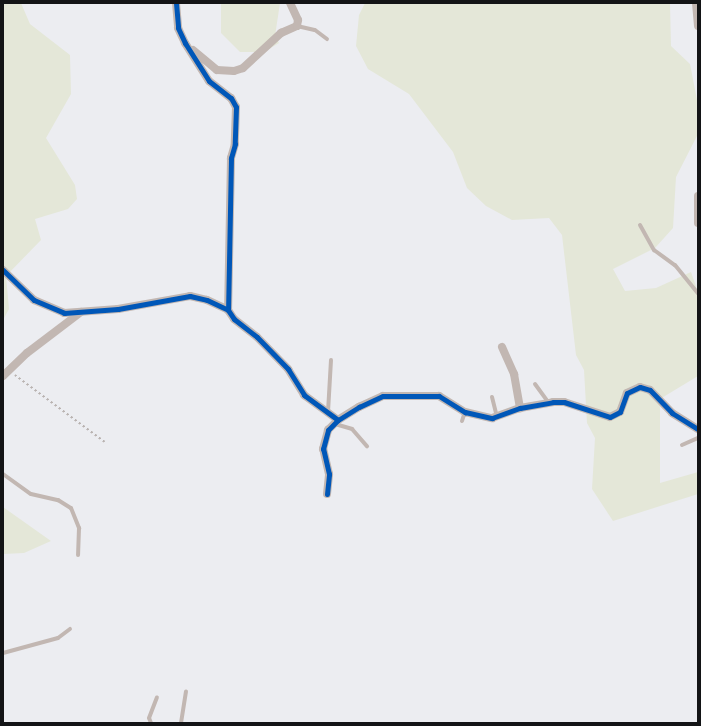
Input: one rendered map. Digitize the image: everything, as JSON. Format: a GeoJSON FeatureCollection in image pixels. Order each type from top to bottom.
{"type":"FeatureCollection","features":[{"type":"Feature","properties":{"kind":"street"},"geometry":{"type":"LineString","coordinates":[[176,3],[178,28],[185,43],[209,81],[231,98],[236,107],[235,144],[231,163],[228,310]]}},
{"type":"Feature","properties":{"kind":"street"},"geometry":{"type":"LineString","coordinates":[[185,43],[217,70],[234,71],[243,68],[281,33],[297,26],[298,20],[290,3]]}},
{"type":"Feature","properties":{"kind":"street"},"geometry":{"type":"LineString","coordinates":[[696,3],[698,26]]}},
{"type":"Feature","properties":{"kind":"street"},"geometry":{"type":"LineString","coordinates":[[698,196],[698,223]]}},
{"type":"Feature","properties":{"kind":"street"},"geometry":{"type":"LineString","coordinates":[[3,270],[34,300],[64,313],[81,312],[190,296],[207,300],[228,310],[234,319],[257,337],[288,369],[304,395],[328,412],[336,422]]}},
{"type":"Feature","properties":{"kind":"street"},"geometry":{"type":"LineString","coordinates":[[6,373],[81,312]]}},
{"type":"Feature","properties":{"kind":"street"},"geometry":{"type":"LineString","coordinates":[[502,347],[514,374],[520,408]]}},
{"type":"Feature","properties":{"kind":"street"},"geometry":{"type":"LineString","coordinates":[[327,494],[330,474],[324,443],[328,430],[336,422],[359,407],[390,394],[438,396],[465,412],[497,417],[520,408],[564,402],[610,417],[620,412],[627,393],[640,387],[650,390],[672,413],[698,430]]}},
{"type":"Feature","properties":{"kind":"lane"},"geometry":{"type":"LineString","coordinates":[[297,26],[315,30],[327,39]]}},
{"type":"Feature","properties":{"kind":"lane"},"geometry":{"type":"LineString","coordinates":[[640,224],[654,250],[675,265],[698,293]]}},
{"type":"Feature","properties":{"kind":"lane"},"geometry":{"type":"LineString","coordinates":[[328,412],[331,360]]}},
{"type":"Feature","properties":{"kind":"lane"},"geometry":{"type":"LineString","coordinates":[[535,384],[549,403]]}},
{"type":"Feature","properties":{"kind":"lane"},"geometry":{"type":"LineString","coordinates":[[492,396],[497,417]]}},
{"type":"Feature","properties":{"kind":"lane"},"geometry":{"type":"LineString","coordinates":[[462,421],[465,412]]}},
{"type":"Feature","properties":{"kind":"lane"},"geometry":{"type":"LineString","coordinates":[[336,422],[352,429],[367,446]]}},
{"type":"Feature","properties":{"kind":"lane"},"geometry":{"type":"LineString","coordinates":[[682,445],[698,438]]}},
{"type":"Feature","properties":{"kind":"lane"},"geometry":{"type":"LineString","coordinates":[[3,474],[31,494],[58,500],[71,508],[80,528],[78,554]]}},
{"type":"Feature","properties":{"kind":"lane"},"geometry":{"type":"LineString","coordinates":[[3,653],[58,638],[70,629]]}},
{"type":"Feature","properties":{"kind":"lane"},"geometry":{"type":"LineString","coordinates":[[181,723],[186,691]]}},
{"type":"Feature","properties":{"kind":"lane"},"geometry":{"type":"LineString","coordinates":[[151,723],[148,718],[157,698]]}},
{"type":"Feature","properties":{"kind":"path"},"geometry":{"type":"LineString","coordinates":[[6,373],[105,442]]}},
{"type":"Feature","properties":{"kind":"shaded area"},"geometry":{"type":"Polygon","coordinates":[[[3,3],[21,3],[30,24],[70,55],[71,94],[46,138],[75,185],[77,199],[68,209],[35,219],[41,240],[6,276],[9,309],[3,320],[3,3]]]}},
{"type":"Feature","properties":{"kind":"shaded area"},"geometry":{"type":"Polygon","coordinates":[[[221,3],[280,3],[275,36],[279,43],[264,52],[240,52],[221,33],[221,3]]]}},
{"type":"Feature","properties":{"kind":"shaded area"},"geometry":{"type":"Polygon","coordinates":[[[365,3],[670,3],[671,46],[690,64],[698,105],[698,134],[676,177],[673,228],[655,248],[613,269],[625,291],[656,288],[691,272],[698,292],[698,376],[660,399],[660,483],[698,472],[698,494],[613,521],[592,489],[595,438],[587,423],[584,370],[576,355],[562,235],[549,218],[512,220],[486,206],[467,188],[453,152],[409,94],[368,69],[356,46],[359,15],[365,3]]]}},
{"type":"Feature","properties":{"kind":"shaded area"},"geometry":{"type":"Polygon","coordinates":[[[3,507],[51,541],[24,553],[3,554],[3,507]]]}},
{"type":"Feature","properties":{"kind":"cycle path"},"geometry":{"type":"LineString","coordinates":[[176,3],[178,28],[185,43],[209,81],[231,98],[236,107],[235,144],[231,158],[228,310],[234,319],[257,337],[288,369],[304,395],[338,420]]}},
{"type":"Feature","properties":{"kind":"cycle path"},"geometry":{"type":"LineString","coordinates":[[3,270],[34,300],[64,313],[118,309],[190,296],[207,300],[228,310]]}},
{"type":"Feature","properties":{"kind":"cycle path"},"geometry":{"type":"LineString","coordinates":[[327,494],[329,474],[323,449],[328,430],[338,420],[359,407],[383,396],[439,396],[465,412],[492,418],[520,408],[553,402],[564,402],[610,417],[620,412],[627,393],[640,387],[650,390],[672,413],[698,429]]}}]}
